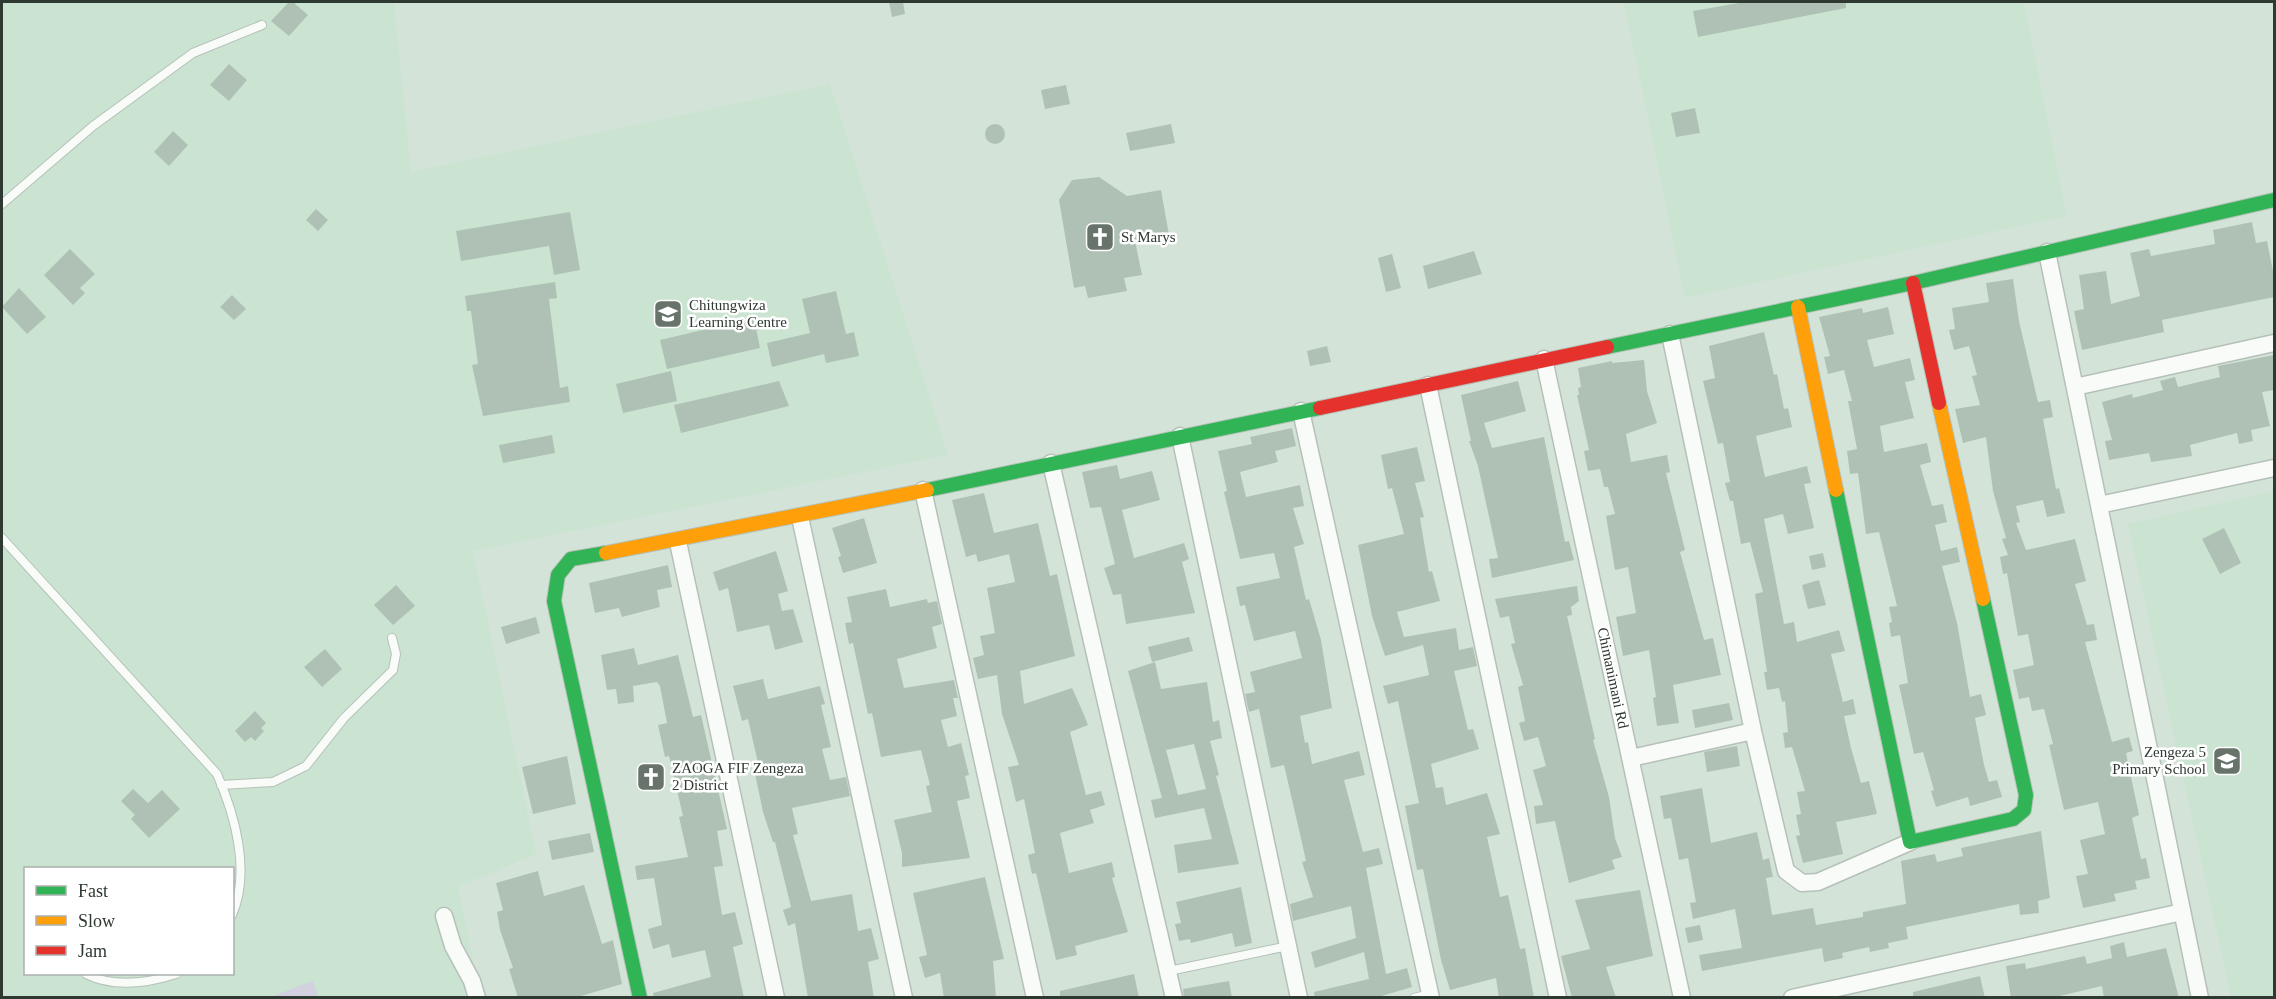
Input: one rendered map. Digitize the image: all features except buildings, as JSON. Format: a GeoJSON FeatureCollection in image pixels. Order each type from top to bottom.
{"type":"FeatureCollection","features":[{"type":"Feature","properties":{"kind":"street"},"geometry":{"type":"LineString","coordinates":[[640,998],[554,601],[558,575],[571,559],[678,542],[1544,359],[1798,308],[2274,200]]}},
{"type":"Feature","properties":{"kind":"street"},"geometry":{"type":"LineString","coordinates":[[2047,252],[2200,998]]}},
{"type":"Feature","properties":{"kind":"street"},"geometry":{"type":"LineString","coordinates":[[1670,334],[1753,731],[1786,871],[1802,883],[1818,882],[1910,842],[2013,819],[2024,810],[2026,795],[1913,283]]}},
{"type":"Feature","properties":{"kind":"street"},"geometry":{"type":"LineString","coordinates":[[1798,308],[1910,842]]}},
{"type":"Feature","properties":{"kind":"street"},"geometry":{"type":"LineString","coordinates":[[2075,387],[2274,342]]}},
{"type":"Feature","properties":{"kind":"street","name":"Chimanimani Rd"},"geometry":{"type":"LineString","coordinates":[[1544,359],[1682,998]]}},
{"type":"Feature","properties":{"kind":"street"},"geometry":{"type":"LineString","coordinates":[[1428,385],[1558,998]]}},
{"type":"Feature","properties":{"kind":"street"},"geometry":{"type":"LineString","coordinates":[[1300,411],[1425,996]]}},
{"type":"Feature","properties":{"kind":"street"},"geometry":{"type":"LineString","coordinates":[[1180,436],[1299,998]]}},
{"type":"Feature","properties":{"kind":"street"},"geometry":{"type":"LineString","coordinates":[[1051,463],[1174,998]]}},
{"type":"Feature","properties":{"kind":"street"},"geometry":{"type":"LineString","coordinates":[[2099,505],[2274,468]]}},
{"type":"Feature","properties":{"kind":"street"},"geometry":{"type":"LineString","coordinates":[[923,490],[1035,998]]}},
{"type":"Feature","properties":{"kind":"street"},"geometry":{"type":"LineString","coordinates":[[800,517],[904,998]]}},
{"type":"Feature","properties":{"kind":"street"},"geometry":{"type":"LineString","coordinates":[[678,542],[776,998]]}},
{"type":"Feature","properties":{"kind":"street"},"geometry":{"type":"LineString","coordinates":[[1631,758],[1753,731]]}},
{"type":"Feature","properties":{"kind":"street"},"geometry":{"type":"LineString","coordinates":[[1792,998],[2182,912]]}},
{"type":"Feature","properties":{"kind":"street"},"geometry":{"type":"LineString","coordinates":[[444,916],[453,946],[472,981],[477,998]]}},
{"type":"Feature","properties":{"kind":"lane"},"geometry":{"type":"LineString","coordinates":[[2,204],[93,126],[193,53],[262,25]]}},
{"type":"Feature","properties":{"kind":"lane"},"geometry":{"type":"LineString","coordinates":[[2,538],[217,774],[228,799],[242,877],[234,907]]}},
{"type":"Feature","properties":{"kind":"lane"},"geometry":{"type":"LineString","coordinates":[[221,785],[273,782],[306,766],[344,718],[393,670],[396,654],[392,638]]}},
{"type":"Feature","properties":{"kind":"lane"},"geometry":{"type":"LineString","coordinates":[[1168,971],[1288,945]]}},
{"type":"Feature","properties":{"kind":"lane"},"geometry":{"type":"LineString","coordinates":[[88,975],[98,980],[156,982],[174,975]]}},
{"type":"Feature","properties":{"kind":"shaded area"},"geometry":{"type":"Polygon","coordinates":[[[2,2],[394,2],[411,172],[830,84],[948,455],[473,551],[536,854],[458,887],[481,997],[2,998],[2,2]]]}},
{"type":"Feature","properties":{"kind":"shaded area"},"geometry":{"type":"Polygon","coordinates":[[[1624,2],[2024,2],[2067,216],[1685,298],[1624,2]]]}},
{"type":"Feature","properties":{"kind":"shaded area","name":"Zengeza 5 Primary School"},"geometry":{"type":"Polygon","coordinates":[[[2274,491],[2274,997],[2231,997],[2128,524],[2274,491]]]}},
{"type":"Feature","properties":{"kind":"shaded area"},"geometry":{"type":"Polygon","coordinates":[[[312,981],[319,997],[271,997],[312,981]]]}},
{"type":"Feature","properties":{"kind":"traffic: fast"},"geometry":{"type":"LineString","coordinates":[[1607,347],[1913,283],[2274,200]]}},
{"type":"Feature","properties":{"kind":"traffic: fast"},"geometry":{"type":"LineString","coordinates":[[927,490],[1320,408]]}},
{"type":"Feature","properties":{"kind":"traffic: fast"},"geometry":{"type":"LineString","coordinates":[[1836,490],[1910,842],[2013,819],[2024,810],[2026,795],[1983,599]]}},
{"type":"Feature","properties":{"kind":"traffic: fast"},"geometry":{"type":"LineString","coordinates":[[606,553],[571,559],[558,575],[554,601],[640,998]]}},
{"type":"Feature","properties":{"kind":"traffic: slow"},"geometry":{"type":"LineString","coordinates":[[1798,307],[1836,490]]}},
{"type":"Feature","properties":{"kind":"traffic: slow"},"geometry":{"type":"LineString","coordinates":[[1939,403],[1983,599]]}},
{"type":"Feature","properties":{"kind":"traffic: slow"},"geometry":{"type":"LineString","coordinates":[[606,553],[927,490]]}},
{"type":"Feature","properties":{"kind":"traffic: jam"},"geometry":{"type":"LineString","coordinates":[[1913,283],[1939,403]]}},
{"type":"Feature","properties":{"kind":"traffic: jam"},"geometry":{"type":"LineString","coordinates":[[1320,408],[1607,347]]}},
{"type":"Feature","properties":{"kind":"place","name":"St Marys"},"geometry":{"type":"Point","coordinates":[1100,237]}},
{"type":"Feature","properties":{"kind":"place","name":"Chitungwiza Learning Centre"},"geometry":{"type":"Point","coordinates":[668,314]}},
{"type":"Feature","properties":{"kind":"place","name":"Zengeza 5 Primary School"},"geometry":{"type":"Point","coordinates":[2227,761]}},
{"type":"Feature","properties":{"kind":"place","name":"ZAOGA FIF Zengeza 2 District"},"geometry":{"type":"Point","coordinates":[651,777]}}]}
